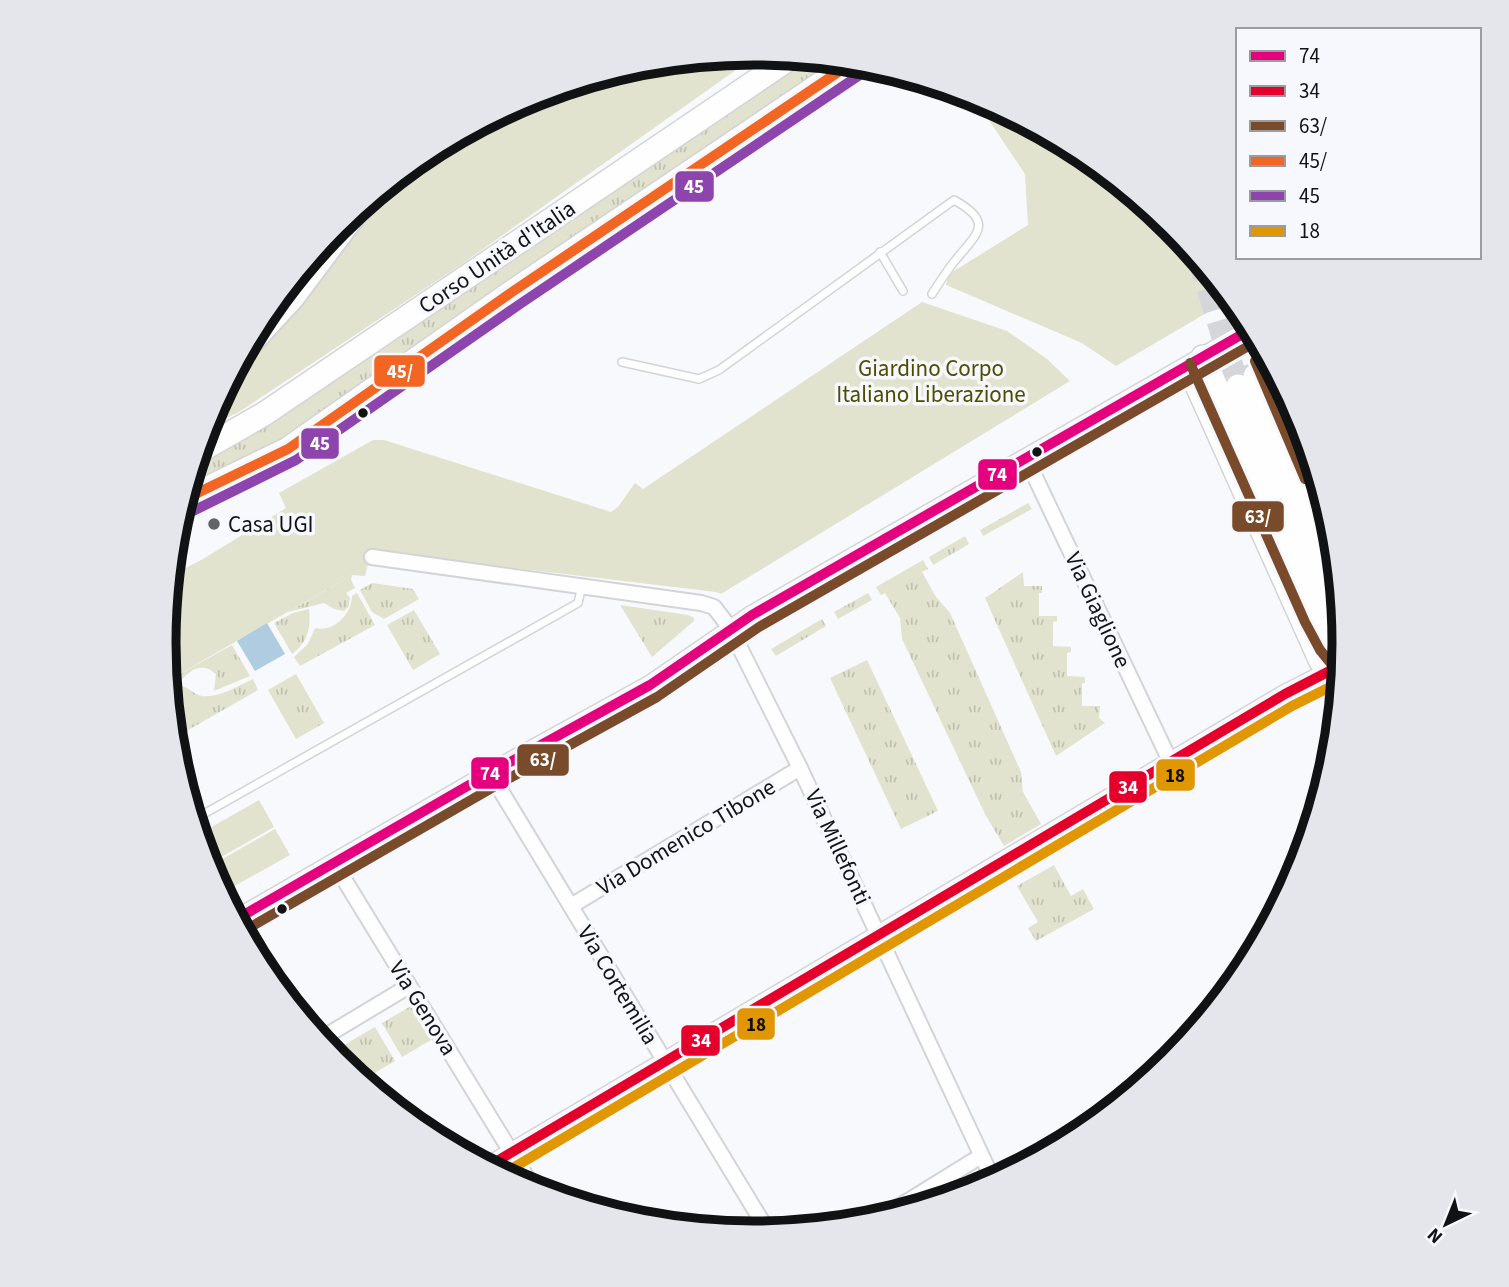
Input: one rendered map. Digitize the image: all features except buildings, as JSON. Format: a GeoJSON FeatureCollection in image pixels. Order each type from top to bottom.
{"type":"FeatureCollection","features":[{"type":"Feature","properties":{"kind":"main road","name":"Corso Unità d'Italia"},"geometry":{"type":"LineString","coordinates":[[211,445],[264,414],[779,66]]}},
{"type":"Feature","properties":{"kind":"main road","name":"Corso Unità d'Italia"},"geometry":{"type":"LineString","coordinates":[[195,494],[288,449],[512,292],[839,71]]}},
{"type":"Feature","properties":{"kind":"main road"},"geometry":{"type":"LineString","coordinates":[[1194,362],[1318,616],[1333,631]]}},
{"type":"Feature","properties":{"kind":"main road"},"geometry":{"type":"LineString","coordinates":[[1323,536],[1247,381],[1332,621]]}},
{"type":"Feature","properties":{"kind":"street"},"geometry":{"type":"LineString","coordinates":[[261,341],[298,301],[355,225]]}},
{"type":"Feature","properties":{"kind":"street"},"geometry":{"type":"LineString","coordinates":[[244,915],[490,773],[650,685],[730,628],[1243,334]]}},
{"type":"Feature","properties":{"kind":"street"},"geometry":{"type":"LineString","coordinates":[[1194,362],[1325,674],[1332,684]]}},
{"type":"Feature","properties":{"kind":"street","name":"Via Giaglione"},"geometry":{"type":"LineString","coordinates":[[1026,458],[1171,762]]}},
{"type":"Feature","properties":{"kind":"street"},"geometry":{"type":"LineString","coordinates":[[372,556],[582,586]]}},
{"type":"Feature","properties":{"kind":"street","name":"Via Millefonti"},"geometry":{"type":"LineString","coordinates":[[582,586],[701,603],[714,607],[730,628],[800,768],[989,1172]]}},
{"type":"Feature","properties":{"kind":"street"},"geometry":{"type":"LineString","coordinates":[[496,1162],[1285,694],[1332,670]]}},
{"type":"Feature","properties":{"kind":"street","name":"Via Domenico Tibone"},"geometry":{"type":"LineString","coordinates":[[571,906],[800,768]]}},
{"type":"Feature","properties":{"kind":"street","name":"Via Cortemilia"},"geometry":{"type":"LineString","coordinates":[[490,773],[762,1222]]}},
{"type":"Feature","properties":{"kind":"street","name":"Via Genova"},"geometry":{"type":"LineString","coordinates":[[334,863],[524,1174]]}},
{"type":"Feature","properties":{"kind":"street"},"geometry":{"type":"LineString","coordinates":[[328,1035],[409,986]]}},
{"type":"Feature","properties":{"kind":"street"},"geometry":{"type":"LineString","coordinates":[[906,1202],[981,1156]]}},
{"type":"Feature","properties":{"kind":"lane"},"geometry":{"type":"LineString","coordinates":[[622,362],[699,379],[719,370],[954,200],[978,217],[980,226],[975,239],[955,261],[932,294]]}},
{"type":"Feature","properties":{"kind":"lane"},"geometry":{"type":"LineString","coordinates":[[880,252],[903,291]]}},
{"type":"Feature","properties":{"kind":"lane"},"geometry":{"type":"LineString","coordinates":[[202,816],[579,603],[582,586]]}},
{"type":"Feature","properties":{"kind":"green space"},"geometry":{"type":"Polygon","coordinates":[[[743,65],[459,266],[239,412],[220,421],[253,354],[295,291],[345,234],[402,184],[433,162],[499,124],[568,95],[642,76],[743,65]]]}},
{"type":"Feature","properties":{"kind":"green space"},"geometry":{"type":"Polygon","coordinates":[[[796,66],[828,70],[265,450],[198,482],[206,459],[258,429],[796,66]]]}},
{"type":"Feature","properties":{"kind":"green space"},"geometry":{"type":"Polygon","coordinates":[[[984,112],[1044,142],[1107,184],[1164,234],[1223,303],[1116,366],[1082,343],[946,285],[949,274],[1028,225],[1025,174],[984,112]]]}},
{"type":"Feature","properties":{"kind":"green space","name":"Giardino Corpo Italiano Liberazione"},"geometry":{"type":"Polygon","coordinates":[[[922,302],[1007,331],[1047,359],[1070,381],[721,594],[371,551],[365,576],[352,575],[177,675],[177,606],[181,570],[286,508],[279,493],[373,440],[384,440],[611,512],[618,507],[635,483],[643,489],[922,302]]]}},
{"type":"Feature","properties":{"kind":"green space"},"geometry":{"type":"Polygon","coordinates":[[[1028,503],[1032,509],[983,536],[980,530],[1028,503]]]}},
{"type":"Feature","properties":{"kind":"green space"},"geometry":{"type":"Polygon","coordinates":[[[965,536],[969,544],[933,565],[929,557],[965,536]]]}},
{"type":"Feature","properties":{"kind":"green space"},"geometry":{"type":"Polygon","coordinates":[[[923,560],[928,569],[922,572],[936,597],[950,613],[1021,772],[1023,792],[1041,824],[1004,846],[985,814],[902,639],[900,618],[885,593],[881,595],[876,587],[923,560]]]}},
{"type":"Feature","properties":{"kind":"green space"},"geometry":{"type":"Polygon","coordinates":[[[1023,572],[1024,586],[1042,586],[1042,593],[1039,593],[1039,616],[1057,616],[1057,621],[1053,622],[1053,646],[1071,647],[1071,652],[1067,653],[1067,676],[1085,677],[1085,683],[1082,683],[1082,706],[1100,706],[1099,718],[1105,723],[1056,756],[985,598],[1023,572]]]}},
{"type":"Feature","properties":{"kind":"green space"},"geometry":{"type":"Polygon","coordinates":[[[352,575],[355,588],[346,593],[350,598],[344,611],[324,603],[288,612],[352,575]]]}},
{"type":"Feature","properties":{"kind":"green space"},"geometry":{"type":"Polygon","coordinates":[[[372,583],[413,589],[419,599],[384,619],[372,612],[360,590],[372,583]]]}},
{"type":"Feature","properties":{"kind":"green space"},"geometry":{"type":"Polygon","coordinates":[[[357,593],[375,625],[300,666],[294,657],[308,644],[315,628],[328,628],[340,621],[349,609],[352,596],[357,593]]]}},
{"type":"Feature","properties":{"kind":"green space"},"geometry":{"type":"Polygon","coordinates":[[[868,593],[872,600],[838,619],[834,612],[868,593]]]}},
{"type":"Feature","properties":{"kind":"green space"},"geometry":{"type":"Polygon","coordinates":[[[620,605],[688,615],[694,618],[694,621],[652,657],[620,605]]]}},
{"type":"Feature","properties":{"kind":"green space"},"geometry":{"type":"Polygon","coordinates":[[[309,609],[307,634],[302,645],[292,654],[274,623],[293,613],[309,609]]]}},
{"type":"Feature","properties":{"kind":"green space"},"geometry":{"type":"Polygon","coordinates":[[[414,610],[440,654],[413,670],[387,625],[414,610]]]}},
{"type":"Feature","properties":{"kind":"green space"},"geometry":{"type":"Polygon","coordinates":[[[822,619],[826,626],[776,656],[771,649],[822,619]]]}},
{"type":"Feature","properties":{"kind":"green space"},"geometry":{"type":"Polygon","coordinates":[[[232,645],[250,676],[214,691],[216,674],[209,669],[195,669],[177,685],[177,676],[232,645]]]}},
{"type":"Feature","properties":{"kind":"green space"},"geometry":{"type":"Polygon","coordinates":[[[867,660],[938,811],[901,829],[830,678],[867,660]]]}},
{"type":"Feature","properties":{"kind":"green space"},"geometry":{"type":"Polygon","coordinates":[[[296,674],[324,723],[296,739],[268,690],[296,674]]]}},
{"type":"Feature","properties":{"kind":"green space"},"geometry":{"type":"Polygon","coordinates":[[[253,679],[258,690],[183,733],[178,693],[181,686],[199,695],[208,696],[228,691],[253,679]]]}},
{"type":"Feature","properties":{"kind":"green space"},"geometry":{"type":"Polygon","coordinates":[[[259,800],[274,827],[218,859],[206,830],[259,800]]]}},
{"type":"Feature","properties":{"kind":"green space"},"geometry":{"type":"Polygon","coordinates":[[[275,829],[290,855],[231,888],[218,861],[275,829]]]}},
{"type":"Feature","properties":{"kind":"green space"},"geometry":{"type":"Polygon","coordinates":[[[1054,865],[1071,896],[1083,889],[1094,909],[1036,941],[1028,928],[1038,922],[1017,886],[1054,865]]]}},
{"type":"Feature","properties":{"kind":"green space"},"geometry":{"type":"Polygon","coordinates":[[[411,1006],[431,1040],[402,1057],[382,1023],[411,1006]]]}},
{"type":"Feature","properties":{"kind":"green space"},"geometry":{"type":"Polygon","coordinates":[[[375,1027],[395,1061],[370,1076],[340,1047],[375,1027]]]}},
{"type":"Feature","properties":{"kind":"water"},"geometry":{"type":"Polygon","coordinates":[[[267,623],[285,654],[255,671],[237,641],[267,623]]]}},
{"type":"Feature","properties":{"kind":"tunnel"},"geometry":{"type":"LineString","coordinates":[[1206,281],[1238,386]]}},
{"type":"Feature","properties":{"kind":"tunnel"},"geometry":{"type":"LineString","coordinates":[[1242,331],[1255,376]]}},
{"type":"Feature","properties":{"kind":"transit line","name":"45/"},"geometry":{"type":"LineString","coordinates":[[195,494],[288,449],[512,292],[839,71]]}},
{"type":"Feature","properties":{"kind":"transit line","name":"45"},"geometry":{"type":"LineString","coordinates":[[191,512],[296,460],[520,304],[860,75]]}},
{"type":"Feature","properties":{"kind":"transit line","name":"74"},"geometry":{"type":"LineString","coordinates":[[244,915],[490,773],[650,685],[752,615],[1243,334]]}},
{"type":"Feature","properties":{"kind":"transit line","name":"63/"},"geometry":{"type":"LineString","coordinates":[[250,927],[497,785],[657,697],[759,627],[1250,345]]}},
{"type":"Feature","properties":{"kind":"transit line","name":"63/"},"geometry":{"type":"LineString","coordinates":[[1255,361],[1305,479]]}},
{"type":"Feature","properties":{"kind":"transit line","name":"63/"},"geometry":{"type":"LineString","coordinates":[[1190,363],[1305,622],[1320,650],[1332,665]]}},
{"type":"Feature","properties":{"kind":"transit line","name":"34"},"geometry":{"type":"LineString","coordinates":[[496,1162],[1285,694],[1332,670]]}},
{"type":"Feature","properties":{"kind":"transit line","name":"18"},"geometry":{"type":"LineString","coordinates":[[512,1169],[1292,706],[1331,686]]}},
{"type":"Feature","properties":{"kind":"place","name":"Casa UGI"},"geometry":{"type":"Point","coordinates":[214,524]}}]}
